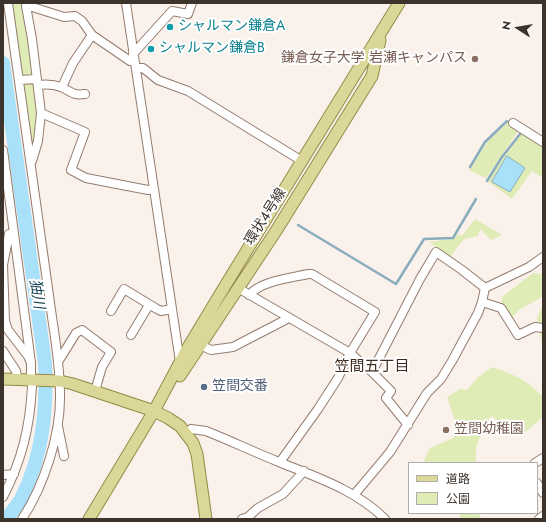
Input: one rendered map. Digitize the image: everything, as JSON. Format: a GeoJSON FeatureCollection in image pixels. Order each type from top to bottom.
{"type":"FeatureCollection","features":[{"type":"Feature","properties":{"kind":"main road","name":"環状4号線"},"geometry":{"type":"LineString","coordinates":[[89,519],[181,367],[228,281],[399,3]]}},
{"type":"Feature","properties":{"kind":"main road","name":"環状4号線"},"geometry":{"type":"LineString","coordinates":[[181,367],[200,346],[276,231],[372,76],[383,30]]}},
{"type":"Feature","properties":{"kind":"main road"},"geometry":{"type":"LineString","coordinates":[[3,379],[32,382],[58,381],[78,385],[154,411],[180,426],[192,443],[196,454],[206,519]]}},
{"type":"Feature","properties":{"kind":"street"},"geometry":{"type":"LineString","coordinates":[[8,3],[58,362],[60,395],[58,424],[47,465],[36,494],[22,519]]}},
{"type":"Feature","properties":{"kind":"street"},"geometry":{"type":"LineString","coordinates":[[126,3],[181,367]]}},
{"type":"Feature","properties":{"kind":"street"},"geometry":{"type":"LineString","coordinates":[[134,61],[172,11],[188,14],[192,3]]}},
{"type":"Feature","properties":{"kind":"street"},"geometry":{"type":"LineString","coordinates":[[31,162],[38,141],[41,113],[32,39],[26,6],[64,17],[75,16],[82,21],[92,35],[130,61],[134,61],[158,80],[188,91],[302,161]]}},
{"type":"Feature","properties":{"kind":"street"},"geometry":{"type":"LineString","coordinates":[[62,87],[73,63],[92,35]]}},
{"type":"Feature","properties":{"kind":"street"},"geometry":{"type":"LineString","coordinates":[[19,80],[51,84],[62,87],[77,95],[85,94]]}},
{"type":"Feature","properties":{"kind":"street"},"geometry":{"type":"LineString","coordinates":[[41,113],[85,132],[71,170],[86,178],[148,190],[154,189]]}},
{"type":"Feature","properties":{"kind":"street"},"geometry":{"type":"LineString","coordinates":[[513,123],[543,142]]}},
{"type":"Feature","properties":{"kind":"street"},"geometry":{"type":"LineString","coordinates":[[3,150],[8,233],[31,363],[32,382],[30,416],[24,442],[14,474],[3,497]]}},
{"type":"Feature","properties":{"kind":"street"},"geometry":{"type":"LineString","coordinates":[[8,233],[3,265],[5,321],[8,330],[28,356],[31,363]]}},
{"type":"Feature","properties":{"kind":"street"},"geometry":{"type":"LineString","coordinates":[[372,372],[420,279],[436,252],[485,288]]}},
{"type":"Feature","properties":{"kind":"street"},"geometry":{"type":"LineString","coordinates":[[485,288],[529,267],[543,257]]}},
{"type":"Feature","properties":{"kind":"street"},"geometry":{"type":"LineString","coordinates":[[249,295],[253,290],[265,284],[312,274],[375,312],[350,353],[338,378],[280,462]]}},
{"type":"Feature","properties":{"kind":"street"},"geometry":{"type":"LineString","coordinates":[[238,288],[350,353],[391,391],[386,398],[408,424]]}},
{"type":"Feature","properties":{"kind":"street"},"geometry":{"type":"LineString","coordinates":[[354,495],[390,452],[427,393],[441,379],[452,362],[478,313],[485,288]]}},
{"type":"Feature","properties":{"kind":"street"},"geometry":{"type":"LineString","coordinates":[[111,311],[124,290],[162,311],[172,309]]}},
{"type":"Feature","properties":{"kind":"street"},"geometry":{"type":"LineString","coordinates":[[482,302],[501,308],[518,335],[535,327],[543,328]]}},
{"type":"Feature","properties":{"kind":"street"},"geometry":{"type":"LineString","coordinates":[[131,335],[149,305]]}},
{"type":"Feature","properties":{"kind":"street"},"geometry":{"type":"LineString","coordinates":[[200,346],[211,350],[233,346],[289,318]]}},
{"type":"Feature","properties":{"kind":"street"},"geometry":{"type":"LineString","coordinates":[[58,362],[76,333],[82,330],[111,352],[102,367],[94,391]]}},
{"type":"Feature","properties":{"kind":"street"},"geometry":{"type":"LineString","coordinates":[[3,351],[16,372],[18,380]]}},
{"type":"Feature","properties":{"kind":"street"},"geometry":{"type":"LineString","coordinates":[[58,424],[64,456]]}},
{"type":"Feature","properties":{"kind":"street"},"geometry":{"type":"LineString","coordinates":[[186,434],[191,429],[206,431],[304,471],[354,495],[369,505],[385,519]]}},
{"type":"Feature","properties":{"kind":"street"},"geometry":{"type":"LineString","coordinates":[[246,518],[258,508],[283,494],[304,471]]}},
{"type":"Feature","properties":{"kind":"street"},"geometry":{"type":"LineString","coordinates":[[3,475],[14,474]]}},
{"type":"Feature","properties":{"kind":"street"},"geometry":{"type":"LineString","coordinates":[[539,519],[543,516]]}},
{"type":"Feature","properties":{"kind":"green space"},"geometry":{"type":"Polygon","coordinates":[[[11,3],[23,3],[34,77],[20,78],[11,3]]]}},
{"type":"Feature","properties":{"kind":"green space"},"geometry":{"type":"Polygon","coordinates":[[[21,81],[35,81],[38,119],[32,155],[21,81]]]}},
{"type":"Feature","properties":{"kind":"green space"},"geometry":{"type":"Polygon","coordinates":[[[508,122],[519,130],[486,178],[469,170],[488,141],[508,122]]]}},
{"type":"Feature","properties":{"kind":"green space"},"geometry":{"type":"Polygon","coordinates":[[[521,133],[543,145],[543,178],[532,171],[512,199],[487,181],[521,133]]]}},
{"type":"Feature","properties":{"kind":"green space"},"geometry":{"type":"Polygon","coordinates":[[[475,219],[502,235],[491,240],[480,229],[478,236],[464,239],[450,257],[429,242],[453,239],[458,234],[462,236],[475,219]]]}},
{"type":"Feature","properties":{"kind":"green space"},"geometry":{"type":"Polygon","coordinates":[[[533,273],[543,274],[543,350],[537,317],[542,307],[542,297],[519,310],[513,316],[515,322],[502,319],[502,297],[533,273]]]}},
{"type":"Feature","properties":{"kind":"green space"},"geometry":{"type":"Polygon","coordinates":[[[492,367],[520,378],[543,397],[543,417],[523,434],[516,432],[491,416],[481,433],[476,448],[476,462],[425,462],[424,460],[430,448],[453,438],[457,428],[447,397],[460,389],[467,390],[477,378],[492,367]]]}},
{"type":"Feature","properties":{"kind":"green space"},"geometry":{"type":"Polygon","coordinates":[[[459,514],[479,514],[482,519],[461,519],[459,514]]]}},
{"type":"Feature","properties":{"kind":"water"},"geometry":{"type":"Polygon","coordinates":[[[507,156],[525,168],[510,192],[492,182],[507,156]]]}},
{"type":"Feature","properties":{"kind":"waterway","name":"㹨川"},"geometry":{"type":"LineString","coordinates":[[3,63],[45,363],[44,415],[39,449],[21,499],[7,519]]}},
{"type":"Feature","properties":{"kind":"waterway"},"geometry":{"type":"LineString","coordinates":[[470,167],[485,142],[507,121]]}},
{"type":"Feature","properties":{"kind":"waterway"},"geometry":{"type":"LineString","coordinates":[[487,181],[502,157],[520,134]]}},
{"type":"Feature","properties":{"kind":"waterway"},"geometry":{"type":"LineString","coordinates":[[298,225],[396,284],[424,239],[453,238],[476,199]]}},
{"type":"Feature","properties":{"kind":"place","name":"シャルマン鎌倉A"},"geometry":{"type":"Point","coordinates":[170,27]}},
{"type":"Feature","properties":{"kind":"place","name":"シャルマン鎌倉B"},"geometry":{"type":"Point","coordinates":[151,49]}},
{"type":"Feature","properties":{"kind":"place","name":"鎌倉女子大学 岩瀬キャンパス"},"geometry":{"type":"Point","coordinates":[475,59]}},
{"type":"Feature","properties":{"kind":"place","name":"笠間交番"},"geometry":{"type":"Point","coordinates":[204,387]}},
{"type":"Feature","properties":{"kind":"place","name":"笠間幼稚園"},"geometry":{"type":"Point","coordinates":[446,430]}},
{"type":"Feature","properties":{"kind":"district","name":"笠間五丁目"},"geometry":{"type":"Point","coordinates":[372,367]}}]}
